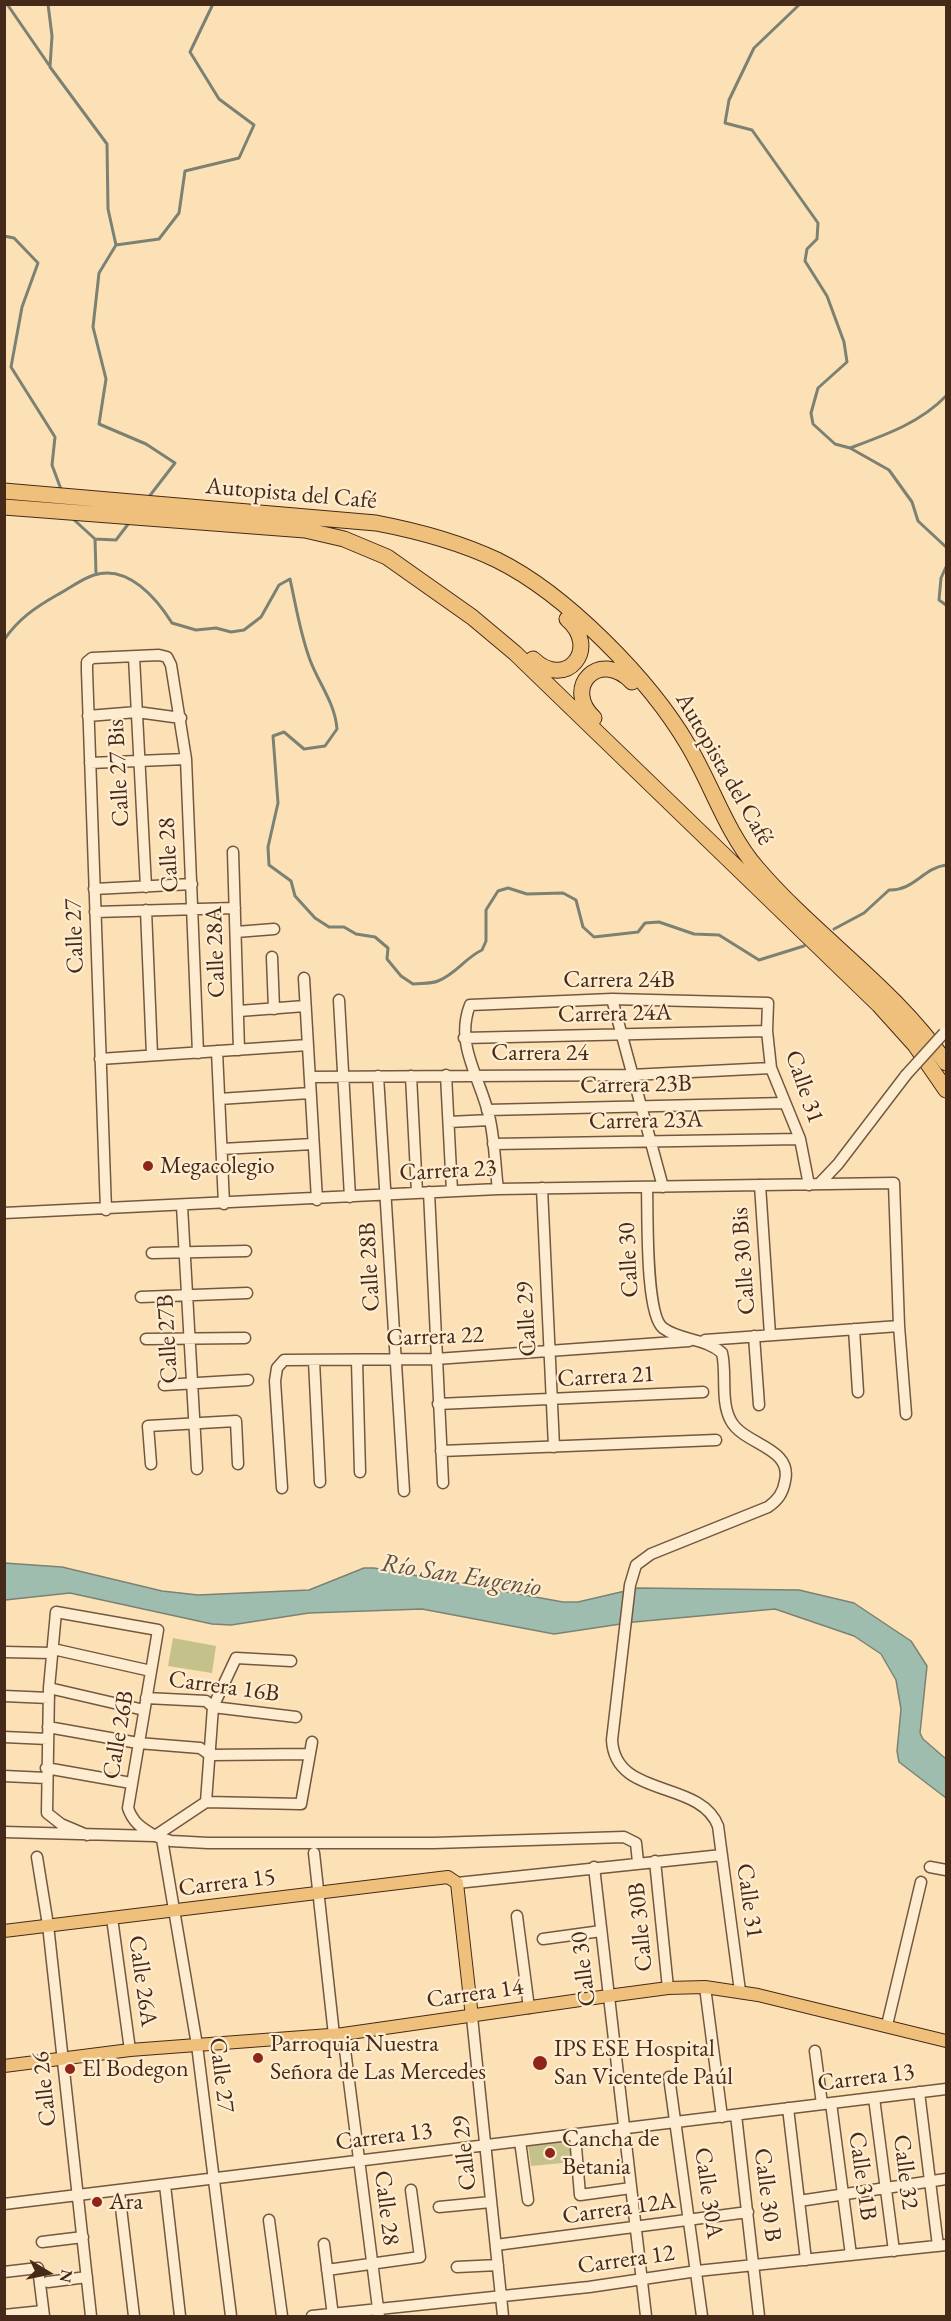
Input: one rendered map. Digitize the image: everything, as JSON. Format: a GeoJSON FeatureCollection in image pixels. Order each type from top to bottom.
{"type":"FeatureCollection","features":[{"type":"Feature","properties":{"kind":"highway","name":"Autopista del Café"},"geometry":{"type":"LineString","coordinates":[[4,491],[354,521],[417,531],[467,548],[512,568],[547,592],[639,676],[662,705],[688,746],[743,851],[767,879],[912,1019],[946,1063]]}},
{"type":"Feature","properties":{"kind":"highway","name":"Autopista del Café"},"geometry":{"type":"LineString","coordinates":[[4,507],[305,530],[360,544],[404,567],[497,637],[692,823],[741,874],[879,1005],[915,1045],[946,1090]]}},
{"type":"Feature","properties":{"kind":"highway"},"geometry":{"type":"LineString","coordinates":[[404,567],[495,625],[546,669],[565,671],[578,659],[581,642],[579,634],[549,605],[498,569],[442,540],[417,531]]}},
{"type":"Feature","properties":{"kind":"highway"},"geometry":{"type":"LineString","coordinates":[[692,823],[657,779],[584,706],[582,689],[585,681],[597,670],[604,667],[618,670],[638,688],[720,807]]}},
{"type":"Feature","properties":{"kind":"main road","name":"Carrera 15"},"geometry":{"type":"LineString","coordinates":[[4,1931],[440,1877],[455,1881]]}},
{"type":"Feature","properties":{"kind":"main road","name":"Calle 29"},"geometry":{"type":"LineString","coordinates":[[455,1881],[472,2017]]}},
{"type":"Feature","properties":{"kind":"main road","name":"Carrera 14"},"geometry":{"type":"LineString","coordinates":[[4,2066],[130,2050],[339,2034],[668,1988],[740,1991],[946,2041]]}},
{"type":"Feature","properties":{"kind":"street","name":"Calle 28"},"geometry":{"type":"LineString","coordinates":[[134,657],[167,657],[171,665],[181,718],[186,759],[198,1053]]}},
{"type":"Feature","properties":{"kind":"street","name":"Calle 27"},"geometry":{"type":"LineString","coordinates":[[106,1210],[87,662],[92,658],[134,657]]}},
{"type":"Feature","properties":{"kind":"street","name":"Calle 27 Bis"},"geometry":{"type":"LineString","coordinates":[[134,657],[146,887]]}},
{"type":"Feature","properties":{"kind":"street"},"geometry":{"type":"LineString","coordinates":[[88,716],[137,712],[181,718]]}},
{"type":"Feature","properties":{"kind":"street"},"geometry":{"type":"LineString","coordinates":[[90,763],[186,759]]}},
{"type":"Feature","properties":{"kind":"street","name":"Calle 28A"},"geometry":{"type":"LineString","coordinates":[[233,852],[239,1050]]}},
{"type":"Feature","properties":{"kind":"street"},"geometry":{"type":"LineString","coordinates":[[94,889],[192,884]]}},
{"type":"Feature","properties":{"kind":"street"},"geometry":{"type":"LineString","coordinates":[[95,912],[235,908]]}},
{"type":"Feature","properties":{"kind":"street"},"geometry":{"type":"LineString","coordinates":[[146,910],[152,1055]]}},
{"type":"Feature","properties":{"kind":"street"},"geometry":{"type":"LineString","coordinates":[[236,932],[274,929]]}},
{"type":"Feature","properties":{"kind":"street"},"geometry":{"type":"LineString","coordinates":[[272,957],[274,1009]]}},
{"type":"Feature","properties":{"kind":"street"},"geometry":{"type":"LineString","coordinates":[[303,978],[317,1200]]}},
{"type":"Feature","properties":{"kind":"street"},"geometry":{"type":"LineString","coordinates":[[612,999],[663,1187]]}},
{"type":"Feature","properties":{"kind":"street","name":"Carrera 24B"},"geometry":{"type":"LineString","coordinates":[[464,1038],[465,1020],[470,1005],[612,999],[768,1003]]}},
{"type":"Feature","properties":{"kind":"street"},"geometry":{"type":"LineString","coordinates":[[339,1000],[350,1197]]}},
{"type":"Feature","properties":{"kind":"street","name":"Calle 31"},"geometry":{"type":"LineString","coordinates":[[768,1003],[766,1031],[771,1068],[800,1139],[815,1184]]}},
{"type":"Feature","properties":{"kind":"street"},"geometry":{"type":"LineString","coordinates":[[239,1011],[305,1006]]}},
{"type":"Feature","properties":{"kind":"street","name":"Carrera 24A"},"geometry":{"type":"LineString","coordinates":[[464,1038],[766,1031]]}},
{"type":"Feature","properties":{"kind":"street"},"geometry":{"type":"LineString","coordinates":[[815,1184],[838,1164],[906,1075],[945,1031]]}},
{"type":"Feature","properties":{"kind":"street"},"geometry":{"type":"LineString","coordinates":[[464,1038],[489,1115],[498,1189]]}},
{"type":"Feature","properties":{"kind":"street"},"geometry":{"type":"LineString","coordinates":[[100,1059],[308,1045]]}},
{"type":"Feature","properties":{"kind":"street"},"geometry":{"type":"LineString","coordinates":[[217,1052],[224,1204]]}},
{"type":"Feature","properties":{"kind":"street","name":"Carrera 24"},"geometry":{"type":"LineString","coordinates":[[310,1077],[475,1074],[631,1075],[771,1068]]}},
{"type":"Feature","properties":{"kind":"street"},"geometry":{"type":"LineString","coordinates":[[446,1075],[452,1191]]}},
{"type":"Feature","properties":{"kind":"street","name":"Calle 28B"},"geometry":{"type":"LineString","coordinates":[[378,1076],[404,1491]]}},
{"type":"Feature","properties":{"kind":"street"},"geometry":{"type":"LineString","coordinates":[[411,1076],[417,1193]]}},
{"type":"Feature","properties":{"kind":"street"},"geometry":{"type":"LineString","coordinates":[[219,1099],[310,1093]]}},
{"type":"Feature","properties":{"kind":"street","name":"Carrera 23B"},"geometry":{"type":"LineString","coordinates":[[449,1122],[489,1115],[640,1106],[785,1103]]}},
{"type":"Feature","properties":{"kind":"street","name":"Carrera 23A"},"geometry":{"type":"LineString","coordinates":[[493,1144],[800,1139]]}},
{"type":"Feature","properties":{"kind":"street"},"geometry":{"type":"LineString","coordinates":[[222,1149],[314,1144]]}},
{"type":"Feature","properties":{"kind":"street","name":"Carrera 23"},"geometry":{"type":"LineString","coordinates":[[4,1212],[106,1210],[498,1189],[894,1183],[899,1326]]}},
{"type":"Feature","properties":{"kind":"street","name":"Calle 30 Bis"},"geometry":{"type":"LineString","coordinates":[[760,1185],[770,1335]]}},
{"type":"Feature","properties":{"kind":"street","name":"Calle 30"},"geometry":{"type":"LineString","coordinates":[[647,1187],[653,1312],[656,1321],[664,1328],[715,1346],[722,1353],[727,1411],[731,1422],[741,1432],[775,1453],[784,1462],[787,1473],[784,1489],[778,1500],[768,1507],[643,1558],[636,1565],[630,1585],[612,1740],[615,1758],[632,1776],[704,1806],[715,1817]]}},
{"type":"Feature","properties":{"kind":"street","name":"Calle 29"},"geometry":{"type":"LineString","coordinates":[[542,1188],[554,1447]]}},
{"type":"Feature","properties":{"kind":"street"},"geometry":{"type":"LineString","coordinates":[[429,1192],[442,1483]]}},
{"type":"Feature","properties":{"kind":"street","name":"Calle 27B"},"geometry":{"type":"LineString","coordinates":[[182,1206],[197,1469]]}},
{"type":"Feature","properties":{"kind":"street"},"geometry":{"type":"LineString","coordinates":[[152,1253],[246,1251]]}},
{"type":"Feature","properties":{"kind":"street"},"geometry":{"type":"LineString","coordinates":[[141,1297],[248,1293]]}},
{"type":"Feature","properties":{"kind":"street"},"geometry":{"type":"LineString","coordinates":[[899,1326],[906,1414]]}},
{"type":"Feature","properties":{"kind":"street","name":"Carrera 22"},"geometry":{"type":"LineString","coordinates":[[282,1488],[275,1381],[277,1368],[284,1360],[436,1359],[899,1326]]}},
{"type":"Feature","properties":{"kind":"street"},"geometry":{"type":"LineString","coordinates":[[854,1329],[858,1392]]}},
{"type":"Feature","properties":{"kind":"street"},"geometry":{"type":"LineString","coordinates":[[754,1336],[759,1405]]}},
{"type":"Feature","properties":{"kind":"street"},"geometry":{"type":"LineString","coordinates":[[146,1339],[245,1338]]}},
{"type":"Feature","properties":{"kind":"street"},"geometry":{"type":"LineString","coordinates":[[314,1361],[320,1482]]}},
{"type":"Feature","properties":{"kind":"street"},"geometry":{"type":"LineString","coordinates":[[357,1361],[360,1472]]}},
{"type":"Feature","properties":{"kind":"street"},"geometry":{"type":"LineString","coordinates":[[164,1385],[248,1380]]}},
{"type":"Feature","properties":{"kind":"street","name":"Carrera 21"},"geometry":{"type":"LineString","coordinates":[[438,1404],[552,1401],[703,1392]]}},
{"type":"Feature","properties":{"kind":"street"},"geometry":{"type":"LineString","coordinates":[[151,1464],[148,1426],[236,1421],[238,1464]]}},
{"type":"Feature","properties":{"kind":"street"},"geometry":{"type":"LineString","coordinates":[[441,1451],[716,1440]]}},
{"type":"Feature","properties":{"kind":"street","name":"Calle 26B"},"geometry":{"type":"LineString","coordinates":[[52,1651],[56,1612],[158,1630],[128,1808],[131,1818],[158,1838]]}},
{"type":"Feature","properties":{"kind":"street"},"geometry":{"type":"LineString","coordinates":[[52,1651],[46,1773],[47,1813],[61,1824],[87,1835]]}},
{"type":"Feature","properties":{"kind":"street"},"geometry":{"type":"LineString","coordinates":[[4,1652],[52,1651],[151,1671]]}},
{"type":"Feature","properties":{"kind":"street"},"geometry":{"type":"LineString","coordinates":[[206,1802],[213,1707],[236,1658],[291,1661]]}},
{"type":"Feature","properties":{"kind":"street"},"geometry":{"type":"LineString","coordinates":[[4,1696],[49,1693],[144,1710]]}},
{"type":"Feature","properties":{"kind":"street","name":"Carrera 16B"},"geometry":{"type":"LineString","coordinates":[[146,1698],[206,1701],[213,1707],[296,1717]]}},
{"type":"Feature","properties":{"kind":"street"},"geometry":{"type":"LineString","coordinates":[[48,1727],[138,1743],[200,1748],[210,1755],[310,1754]]}},
{"type":"Feature","properties":{"kind":"street"},"geometry":{"type":"LineString","coordinates":[[4,1737],[48,1739]]}},
{"type":"Feature","properties":{"kind":"street"},"geometry":{"type":"LineString","coordinates":[[158,1838],[206,1802],[301,1804],[312,1742]]}},
{"type":"Feature","properties":{"kind":"street"},"geometry":{"type":"LineString","coordinates":[[4,1776],[46,1773],[131,1783]]}},
{"type":"Feature","properties":{"kind":"street","name":"Calle 31"},"geometry":{"type":"LineString","coordinates":[[715,1817],[740,1991]]}},
{"type":"Feature","properties":{"kind":"street"},"geometry":{"type":"LineString","coordinates":[[4,1832],[158,1838],[208,1843],[434,1843],[624,1837],[636,1843],[638,1862]]}},
{"type":"Feature","properties":{"kind":"street","name":"Calle 27"},"geometry":{"type":"LineString","coordinates":[[158,1838],[175,1910],[197,2045],[231,2316]]}},
{"type":"Feature","properties":{"kind":"street","name":"Calle 28"},"geometry":{"type":"LineString","coordinates":[[315,1852],[378,2313]]}},
{"type":"Feature","properties":{"kind":"street","name":"Carrera 15"},"geometry":{"type":"LineString","coordinates":[[455,1881],[722,1855]]}},
{"type":"Feature","properties":{"kind":"street","name":"Calle 26"},"geometry":{"type":"LineString","coordinates":[[37,1857],[48,1925],[90,2316]]}},
{"type":"Feature","properties":{"kind":"street","name":"Calle 30B"},"geometry":{"type":"LineString","coordinates":[[655,1861],[668,1988]]}},
{"type":"Feature","properties":{"kind":"street","name":"Calle 30"},"geometry":{"type":"LineString","coordinates":[[594,1867],[646,2316]]}},
{"type":"Feature","properties":{"kind":"street"},"geometry":{"type":"LineString","coordinates":[[930,1867],[946,1870]]}},
{"type":"Feature","properties":{"kind":"street"},"geometry":{"type":"LineString","coordinates":[[886,2025],[921,1882]]}},
{"type":"Feature","properties":{"kind":"street"},"geometry":{"type":"LineString","coordinates":[[517,1916],[529,2008]]}},
{"type":"Feature","properties":{"kind":"street","name":"Calle 26A"},"geometry":{"type":"LineString","coordinates":[[112,1918],[130,2050]]}},
{"type":"Feature","properties":{"kind":"street"},"geometry":{"type":"LineString","coordinates":[[543,1939],[601,1931]]}},
{"type":"Feature","properties":{"kind":"street"},"geometry":{"type":"LineString","coordinates":[[705,1988],[722,2117]]}},
{"type":"Feature","properties":{"kind":"street","name":"Calle 29"},"geometry":{"type":"LineString","coordinates":[[472,2017],[503,2316]]}},
{"type":"Feature","properties":{"kind":"street","name":"Calle 31B"},"geometry":{"type":"LineString","coordinates":[[815,2051],[843,2194],[851,2255]]}},
{"type":"Feature","properties":{"kind":"street","name":"Calle 30A"},"geometry":{"type":"LineString","coordinates":[[669,2077],[702,2316]]}},
{"type":"Feature","properties":{"kind":"street","name":"Carrera 13"},"geometry":{"type":"LineString","coordinates":[[4,2204],[946,2089]]}},
{"type":"Feature","properties":{"kind":"street"},"geometry":{"type":"LineString","coordinates":[[919,2092],[930,2181],[942,2246]]}},
{"type":"Feature","properties":{"kind":"street","name":"Calle 32"},"geometry":{"type":"LineString","coordinates":[[874,2098],[894,2251]]}},
{"type":"Feature","properties":{"kind":"street"},"geometry":{"type":"LineString","coordinates":[[788,2109],[806,2260]]}},
{"type":"Feature","properties":{"kind":"street","name":"Calle 30 B"},"geometry":{"type":"LineString","coordinates":[[736,2115],[759,2316]]}},
{"type":"Feature","properties":{"kind":"street"},"geometry":{"type":"LineString","coordinates":[[574,2135],[580,2195],[631,2188]]}},
{"type":"Feature","properties":{"kind":"street"},"geometry":{"type":"LineString","coordinates":[[520,2142],[528,2200]]}},
{"type":"Feature","properties":{"kind":"street"},"geometry":{"type":"LineString","coordinates":[[799,2201],[946,2179]]}},
{"type":"Feature","properties":{"kind":"street"},"geometry":{"type":"LineString","coordinates":[[165,2185],[180,2316]]}},
{"type":"Feature","properties":{"kind":"street"},"geometry":{"type":"LineString","coordinates":[[327,2270],[420,2258],[411,2190]]}},
{"type":"Feature","properties":{"kind":"street"},"geometry":{"type":"LineString","coordinates":[[119,2191],[134,2316]]}},
{"type":"Feature","properties":{"kind":"street"},"geometry":{"type":"LineString","coordinates":[[439,2207],[491,2202]]}},
{"type":"Feature","properties":{"kind":"street","name":"Carrera 12A"},"geometry":{"type":"LineString","coordinates":[[496,2245],[748,2212]]}},
{"type":"Feature","properties":{"kind":"street"},"geometry":{"type":"LineString","coordinates":[[269,2220],[282,2316]]}},
{"type":"Feature","properties":{"kind":"street"},"geometry":{"type":"LineString","coordinates":[[42,2242],[83,2237]]}},
{"type":"Feature","properties":{"kind":"street"},"geometry":{"type":"LineString","coordinates":[[324,2244],[333,2315]]}},
{"type":"Feature","properties":{"kind":"street","name":"Carrera 12"},"geometry":{"type":"LineString","coordinates":[[312,2316],[378,2313],[398,2307],[502,2297],[697,2271],[942,2246]]}},
{"type":"Feature","properties":{"kind":"street"},"geometry":{"type":"LineString","coordinates":[[457,2267],[498,2265]]}},
{"type":"Feature","properties":{"kind":"street"},"geometry":{"type":"LineString","coordinates":[[4,2272],[38,2268],[43,2314],[4,2315]]}},
{"type":"Feature","properties":{"kind":"street"},"geometry":{"type":"LineString","coordinates":[[48,2282],[87,2277]]}},
{"type":"Feature","properties":{"kind":"street"},"geometry":{"type":"LineString","coordinates":[[398,2307],[406,2316]]}},
{"type":"Feature","properties":{"kind":"shaded area","name":"Río San Eugenio"},"geometry":{"type":"Polygon","coordinates":[[[4,1563],[62,1567],[162,1591],[198,1595],[309,1590],[364,1568],[374,1568],[563,1602],[578,1602],[638,1588],[799,1590],[854,1603],[911,1641],[927,1666],[920,1733],[923,1739],[946,1759],[946,1798],[899,1762],[897,1751],[901,1709],[896,1680],[881,1654],[854,1636],[775,1609],[634,1622],[554,1634],[422,1609],[309,1613],[231,1625],[212,1624],[70,1593],[5,1600],[4,1563]]]}},
{"type":"Feature","properties":{"kind":"shaded area"},"geometry":{"type":"Polygon","coordinates":[[[173,1638],[216,1646],[212,1673],[168,1666],[173,1638]]]}},
{"type":"Feature","properties":{"kind":"shaded area","name":"Cancha de Betania"},"geometry":{"type":"Polygon","coordinates":[[[569,2141],[573,2162],[531,2166],[528,2145],[569,2141]]]}},
{"type":"Feature","properties":{"kind":"waterway"},"geometry":{"type":"LineString","coordinates":[[7,4],[49,65]]}},
{"type":"Feature","properties":{"kind":"waterway"},"geometry":{"type":"LineString","coordinates":[[48,4],[52,36],[50,67],[107,144],[108,209],[116,245]]}},
{"type":"Feature","properties":{"kind":"waterway"},"geometry":{"type":"LineString","coordinates":[[148,498],[175,463],[146,444],[99,424],[106,379],[93,327],[99,273],[116,245],[159,239],[179,213],[185,171],[239,158],[254,125],[219,99],[190,52],[213,4]]}},
{"type":"Feature","properties":{"kind":"waterway"},"geometry":{"type":"LineString","coordinates":[[800,4],[754,48],[729,100],[725,123],[752,130],[818,223],[817,239],[807,249],[805,261],[827,296],[844,342],[847,362],[818,388],[811,413],[813,424],[835,444],[850,448],[889,470],[912,502],[918,521],[946,547]]}},
{"type":"Feature","properties":{"kind":"waterway"},"geometry":{"type":"LineString","coordinates":[[4,236],[14,238],[38,263],[22,307],[11,367],[55,437],[52,465],[62,492]]}},
{"type":"Feature","properties":{"kind":"waterway"},"geometry":{"type":"LineString","coordinates":[[850,448],[913,421],[946,396]]}},
{"type":"Feature","properties":{"kind":"waterway"},"geometry":{"type":"LineString","coordinates":[[72,518],[95,539],[96,573]]}},
{"type":"Feature","properties":{"kind":"waterway"},"geometry":{"type":"LineString","coordinates":[[95,539],[116,540],[129,523]]}},
{"type":"Feature","properties":{"kind":"waterway"},"geometry":{"type":"LineString","coordinates":[[946,567],[941,578],[939,600],[946,605]]}},
{"type":"Feature","properties":{"kind":"waterway"},"geometry":{"type":"LineString","coordinates":[[4,640],[15,626],[35,609],[94,575],[118,574],[130,579],[150,594],[172,623],[196,630],[216,628],[231,632],[244,630],[261,617],[279,585],[290,579],[307,650],[330,702],[337,729],[325,746],[304,749],[284,732],[273,736],[278,803],[268,847],[269,865],[291,881],[295,896],[315,918],[329,927],[344,927],[356,934],[375,937],[388,948],[387,959],[401,976],[413,984],[438,981],[482,950],[486,941],[486,910],[498,891],[508,888],[527,894],[563,893],[576,900],[583,927],[594,937],[638,932],[645,923],[659,922],[694,934],[719,935],[759,960],[804,946]]}},
{"type":"Feature","properties":{"kind":"waterway"},"geometry":{"type":"LineString","coordinates":[[834,929],[864,913],[889,890],[905,887],[931,870],[946,865]]}},
{"type":"Feature","properties":{"kind":"place","name":"Megacolegio"},"geometry":{"type":"Point","coordinates":[148,1166]}},
{"type":"Feature","properties":{"kind":"place","name":"Parroquia Nuestra Señora de Las Mercedes"},"geometry":{"type":"Point","coordinates":[258,2058]}},
{"type":"Feature","properties":{"kind":"place","name":"IPS ESE Hospital San Vicente de Paúl"},"geometry":{"type":"Point","coordinates":[540,2063]}},
{"type":"Feature","properties":{"kind":"place","name":"El Bodegon"},"geometry":{"type":"Point","coordinates":[70,2069]}},
{"type":"Feature","properties":{"kind":"place","name":"Cancha de Betania"},"geometry":{"type":"Point","coordinates":[550,2153]}},
{"type":"Feature","properties":{"kind":"place","name":"Ara"},"geometry":{"type":"Point","coordinates":[97,2202]}}]}
